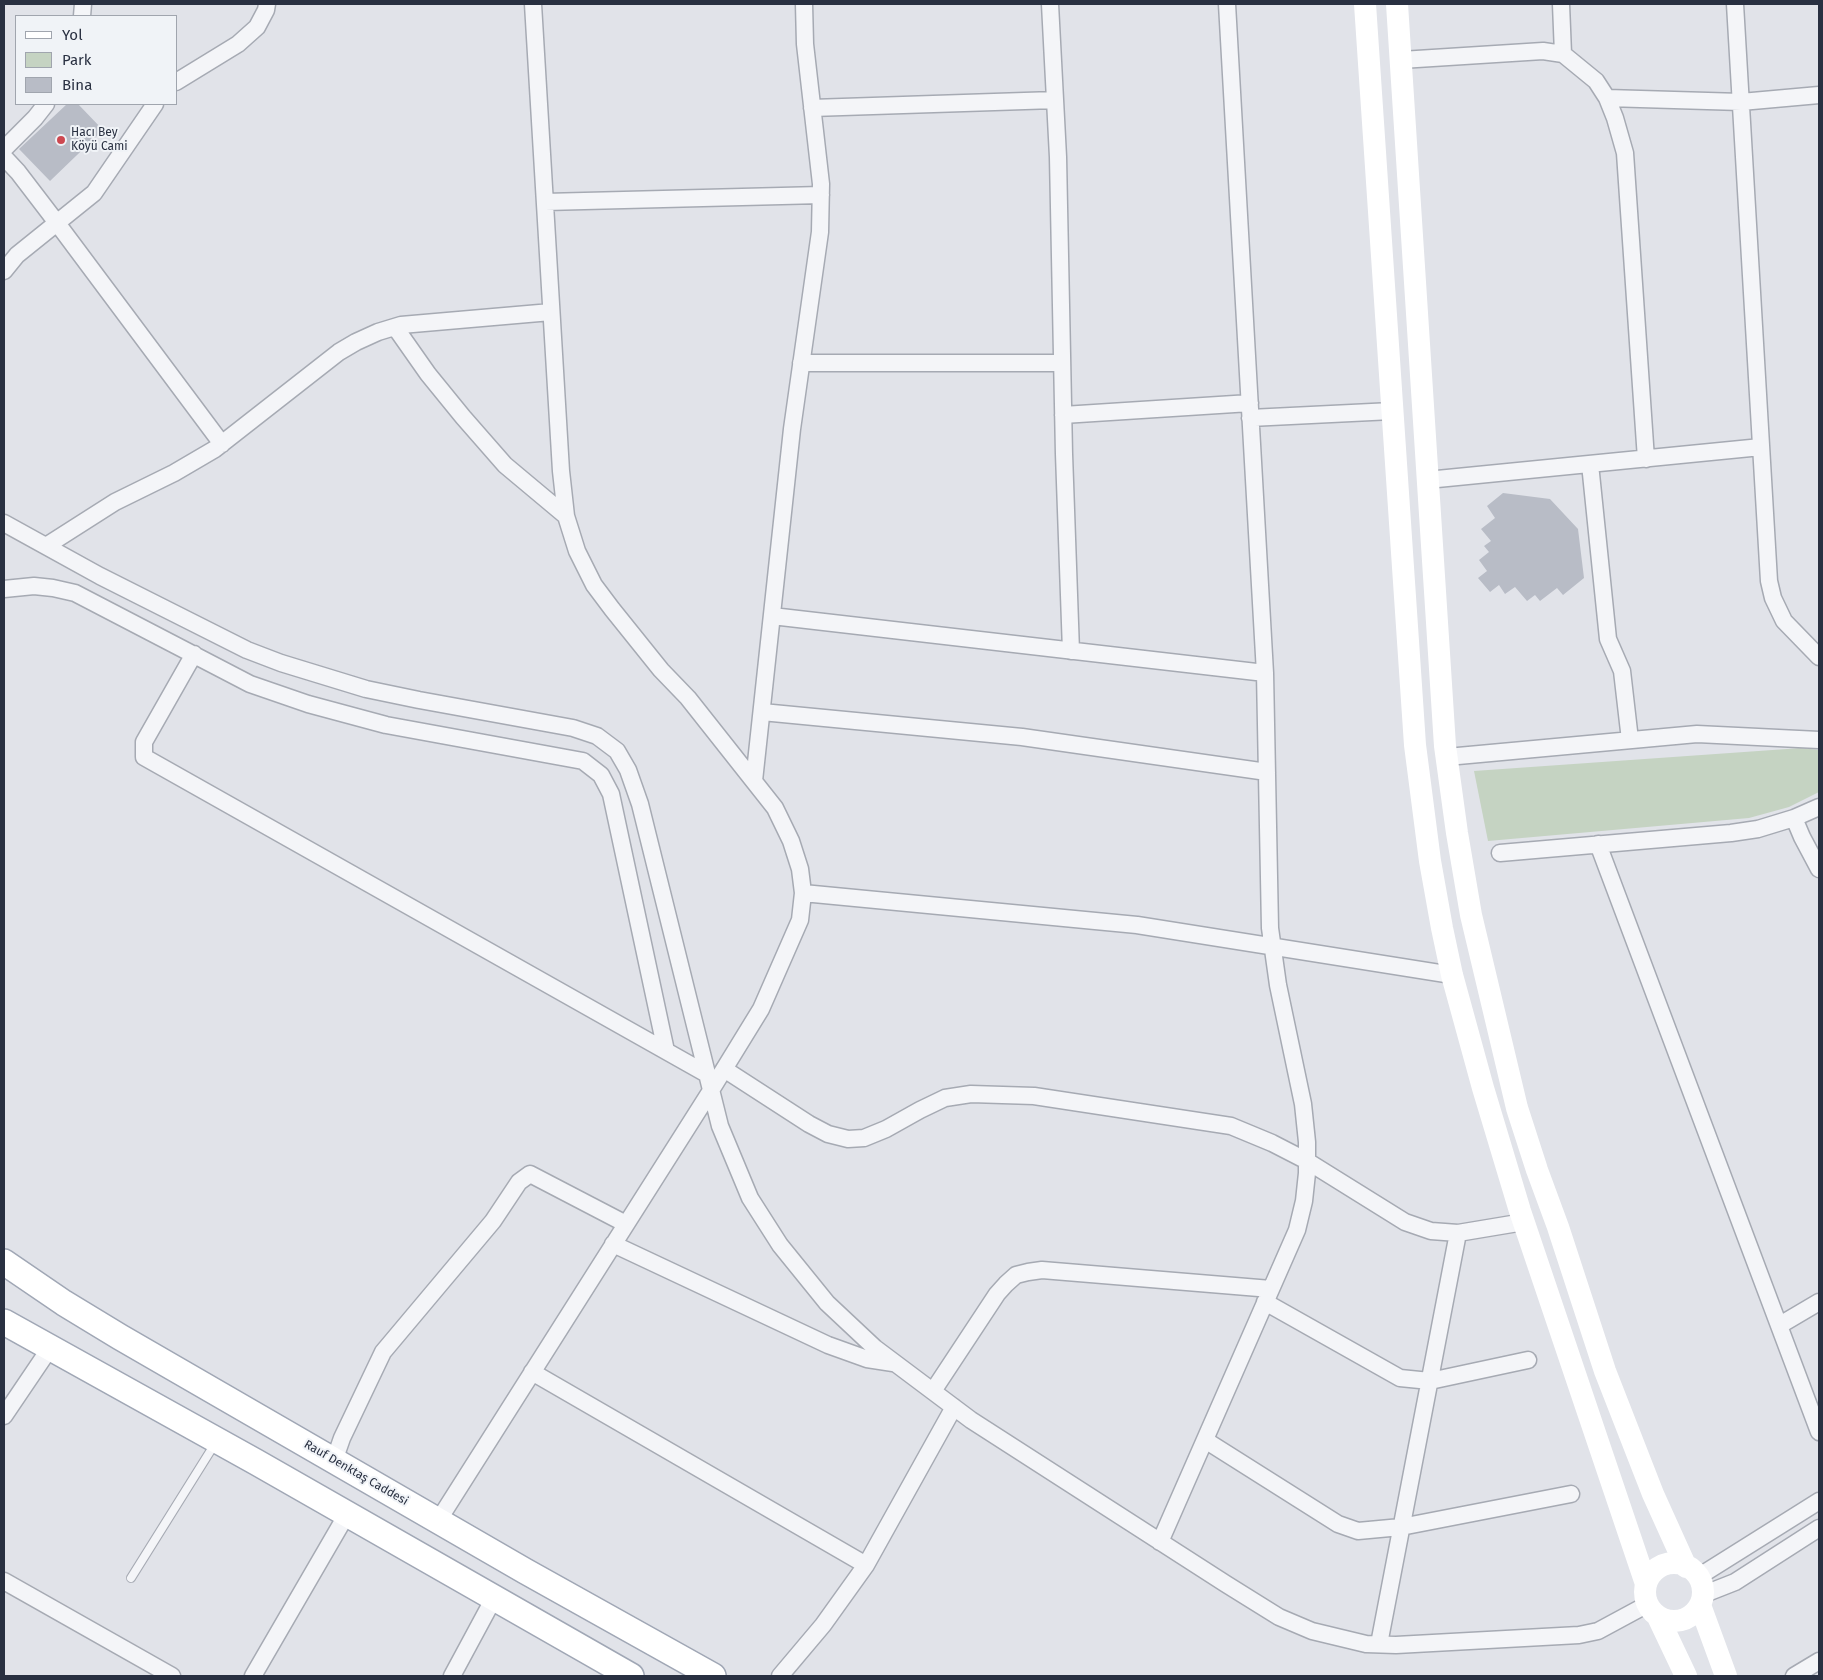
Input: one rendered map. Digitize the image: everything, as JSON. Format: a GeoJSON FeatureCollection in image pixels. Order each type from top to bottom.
{"type":"FeatureCollection","features":[{"type":"Feature","properties":{"kind":"main road"},"geometry":{"type":"LineString","coordinates":[[1365,4],[1415,745],[1430,861],[1452,975],[1483,1088],[1524,1222],[1651,1602],[1686,1676]]}},
{"type":"Feature","properties":{"kind":"main road"},"geometry":{"type":"LineString","coordinates":[[1397,4],[1427,480],[1447,757],[1470,915],[1517,1108],[1605,1371],[1652,1494],[1697,1586],[1726,1676]]}},
{"type":"Feature","properties":{"kind":"main road","name":"Rauf Denktaş Caddesi"},"geometry":{"type":"LineString","coordinates":[[4,1262],[72,1308],[334,1462],[713,1676]]}},
{"type":"Feature","properties":{"kind":"main road"},"geometry":{"type":"LineString","coordinates":[[4,1322],[217,1440],[631,1676]]}},
{"type":"Feature","properties":{"kind":"main road"},"geometry":{"type":"LineString","coordinates":[[1674,1563],[1697,1586],[1694,1613],[1686,1619],[1677,1622],[1667,1621],[1651,1602],[1650,1576],[1656,1569],[1665,1565],[1674,1563]]}},
{"type":"Feature","properties":{"kind":"street"},"geometry":{"type":"LineString","coordinates":[[178,81],[238,44],[257,26],[266,10],[267,4]]}},
{"type":"Feature","properties":{"kind":"street"},"geometry":{"type":"LineString","coordinates":[[438,1521],[761,1009],[800,920],[804,893],[800,869],[775,808],[688,698],[660,670],[594,585],[577,551],[566,516],[561,471],[533,4]]}},
{"type":"Feature","properties":{"kind":"street"},"geometry":{"type":"LineString","coordinates":[[754,781],[792,429],[820,232],[821,184],[805,44],[804,4]]}},
{"type":"Feature","properties":{"kind":"street"},"geometry":{"type":"LineString","coordinates":[[1050,4],[1058,156],[1063,415],[1071,651]]}},
{"type":"Feature","properties":{"kind":"street"},"geometry":{"type":"LineString","coordinates":[[1160,1542],[1297,1230],[1304,1200],[1307,1162],[1303,1104],[1278,985],[1270,928],[1265,673],[1227,4]]}},
{"type":"Feature","properties":{"kind":"street"},"geometry":{"type":"LineString","coordinates":[[1561,4],[1563,54]]}},
{"type":"Feature","properties":{"kind":"street"},"geometry":{"type":"LineString","coordinates":[[1735,4],[1769,581],[1773,598],[1784,621],[1819,657]]}},
{"type":"Feature","properties":{"kind":"street"},"geometry":{"type":"LineString","coordinates":[[1401,60],[1543,51],[1563,54],[1596,81],[1607,98],[1625,153],[1646,458]]}},
{"type":"Feature","properties":{"kind":"street"},"geometry":{"type":"LineString","coordinates":[[1607,98],[1741,102],[1819,95]]}},
{"type":"Feature","properties":{"kind":"street"},"geometry":{"type":"LineString","coordinates":[[812,108],[1055,100]]}},
{"type":"Feature","properties":{"kind":"street"},"geometry":{"type":"LineString","coordinates":[[4,149],[45,105]]}},
{"type":"Feature","properties":{"kind":"street"},"geometry":{"type":"LineString","coordinates":[[4,271],[17,255],[94,193],[154,105]]}},
{"type":"Feature","properties":{"kind":"street"},"geometry":{"type":"LineString","coordinates":[[4,157],[18,172],[57,223],[222,444]]}},
{"type":"Feature","properties":{"kind":"street"},"geometry":{"type":"LineString","coordinates":[[545,202],[821,195]]}},
{"type":"Feature","properties":{"kind":"street"},"geometry":{"type":"LineString","coordinates":[[46,546],[116,502],[174,473],[222,444],[339,352],[378,332],[395,327],[425,323],[552,312]]}},
{"type":"Feature","properties":{"kind":"street"},"geometry":{"type":"LineString","coordinates":[[395,327],[434,381],[505,465],[566,516]]}},
{"type":"Feature","properties":{"kind":"street"},"geometry":{"type":"LineString","coordinates":[[801,363],[1062,363]]}},
{"type":"Feature","properties":{"kind":"street"},"geometry":{"type":"LineString","coordinates":[[1063,415],[1250,410],[1392,411]]}},
{"type":"Feature","properties":{"kind":"street"},"geometry":{"type":"LineString","coordinates":[[1427,480],[1761,447]]}},
{"type":"Feature","properties":{"kind":"street"},"geometry":{"type":"LineString","coordinates":[[1590,464],[1608,639],[1622,671],[1630,740]]}},
{"type":"Feature","properties":{"kind":"street"},"geometry":{"type":"LineString","coordinates":[[4,523],[100,576],[247,650],[281,663],[366,689],[573,728],[597,736],[617,751],[628,770],[640,804],[705,1073],[720,1126],[750,1198],[780,1246],[827,1303],[875,1348],[954,1407],[1160,1542],[1279,1616],[1312,1630],[1366,1644],[1396,1645],[1579,1635],[1598,1630],[1651,1602]]}},
{"type":"Feature","properties":{"kind":"street"},"geometry":{"type":"LineString","coordinates":[[4,589],[34,586],[75,593],[250,684],[308,704],[386,725],[583,761],[601,775],[612,794],[666,1051]]}},
{"type":"Feature","properties":{"kind":"street"},"geometry":{"type":"LineString","coordinates":[[772,616],[1265,673]]}},
{"type":"Feature","properties":{"kind":"street"},"geometry":{"type":"LineString","coordinates":[[194,654],[144,742],[144,757],[705,1073]]}},
{"type":"Feature","properties":{"kind":"street"},"geometry":{"type":"LineString","coordinates":[[762,712],[1022,738],[1267,772]]}},
{"type":"Feature","properties":{"kind":"street"},"geometry":{"type":"LineString","coordinates":[[1447,757],[1697,734],[1819,740]]}},
{"type":"Feature","properties":{"kind":"street"},"geometry":{"type":"LineString","coordinates":[[1500,853],[1731,833],[1758,829],[1794,818],[1819,807]]}},
{"type":"Feature","properties":{"kind":"street"},"geometry":{"type":"LineString","coordinates":[[1794,818],[1819,869]]}},
{"type":"Feature","properties":{"kind":"street"},"geometry":{"type":"LineString","coordinates":[[1598,844],[1819,1432]]}},
{"type":"Feature","properties":{"kind":"street"},"geometry":{"type":"LineString","coordinates":[[804,893],[1137,925],[1452,975]]}},
{"type":"Feature","properties":{"kind":"street"},"geometry":{"type":"LineString","coordinates":[[724,1069],[809,1124],[828,1134],[848,1139],[864,1138],[886,1129],[945,1098],[970,1094],[1034,1096],[1231,1126],[1272,1143],[1307,1162],[1404,1222],[1431,1231],[1458,1233],[1524,1222]]}},
{"type":"Feature","properties":{"kind":"street"},"geometry":{"type":"LineString","coordinates":[[334,1462],[342,1438],[383,1352],[493,1221],[519,1182],[530,1174],[626,1224]]}},
{"type":"Feature","properties":{"kind":"street"},"geometry":{"type":"LineString","coordinates":[[1378,1644],[1458,1233]]}},
{"type":"Feature","properties":{"kind":"street"},"geometry":{"type":"LineString","coordinates":[[613,1244],[828,1345],[866,1359],[895,1363]]}},
{"type":"Feature","properties":{"kind":"street"},"geometry":{"type":"LineString","coordinates":[[933,1391],[996,1294],[1016,1276],[1042,1270],[1268,1296],[1400,1378],[1430,1381],[1528,1360]]}},
{"type":"Feature","properties":{"kind":"street"},"geometry":{"type":"LineString","coordinates":[[1780,1325],[1819,1302]]}},
{"type":"Feature","properties":{"kind":"street"},"geometry":{"type":"LineString","coordinates":[[4,1416],[50,1348]]}},
{"type":"Feature","properties":{"kind":"street"},"geometry":{"type":"LineString","coordinates":[[532,1372],[866,1565]]}},
{"type":"Feature","properties":{"kind":"street"},"geometry":{"type":"LineString","coordinates":[[780,1676],[823,1625],[866,1565],[954,1407]]}},
{"type":"Feature","properties":{"kind":"street"},"geometry":{"type":"LineString","coordinates":[[1205,1440],[1338,1524],[1358,1531],[1401,1527],[1572,1494]]}},
{"type":"Feature","properties":{"kind":"street"},"geometry":{"type":"LineString","coordinates":[[1697,1586],[1819,1501]]}},
{"type":"Feature","properties":{"kind":"street"},"geometry":{"type":"LineString","coordinates":[[253,1676],[347,1514]]}},
{"type":"Feature","properties":{"kind":"street"},"geometry":{"type":"LineString","coordinates":[[1697,1586],[1735,1582],[1819,1528]]}},
{"type":"Feature","properties":{"kind":"street"},"geometry":{"type":"LineString","coordinates":[[4,1581],[172,1676]]}},
{"type":"Feature","properties":{"kind":"street"},"geometry":{"type":"LineString","coordinates":[[452,1676],[494,1598]]}},
{"type":"Feature","properties":{"kind":"street"},"geometry":{"type":"LineString","coordinates":[[1794,1676],[1819,1661]]}},
{"type":"Feature","properties":{"kind":"lane"},"geometry":{"type":"LineString","coordinates":[[131,1578],[217,1440]]}},
{"type":"Feature","properties":{"kind":"green space"},"geometry":{"type":"Polygon","coordinates":[[[1801,748],[1819,750],[1819,792],[1789,807],[1749,818],[1488,841],[1474,771],[1801,748]]]}},
{"type":"Feature","properties":{"kind":"building","name":"Hacı Bey Köyü Cami"},"geometry":{"type":"Polygon","coordinates":[[[66,105],[79,105],[103,130],[50,181],[19,149],[66,105]]]}},
{"type":"Feature","properties":{"kind":"building"},"geometry":{"type":"Polygon","coordinates":[[[1503,493],[1550,499],[1578,529],[1584,578],[1563,595],[1557,588],[1540,601],[1535,595],[1527,601],[1515,587],[1505,594],[1499,585],[1490,592],[1478,578],[1487,571],[1479,560],[1489,552],[1484,546],[1491,541],[1481,529],[1495,518],[1487,506],[1503,493]]]}},
{"type":"Feature","properties":{"kind":"place","name":"Hacı Bey Köyü Cami"},"geometry":{"type":"Point","coordinates":[61,140]}}]}
